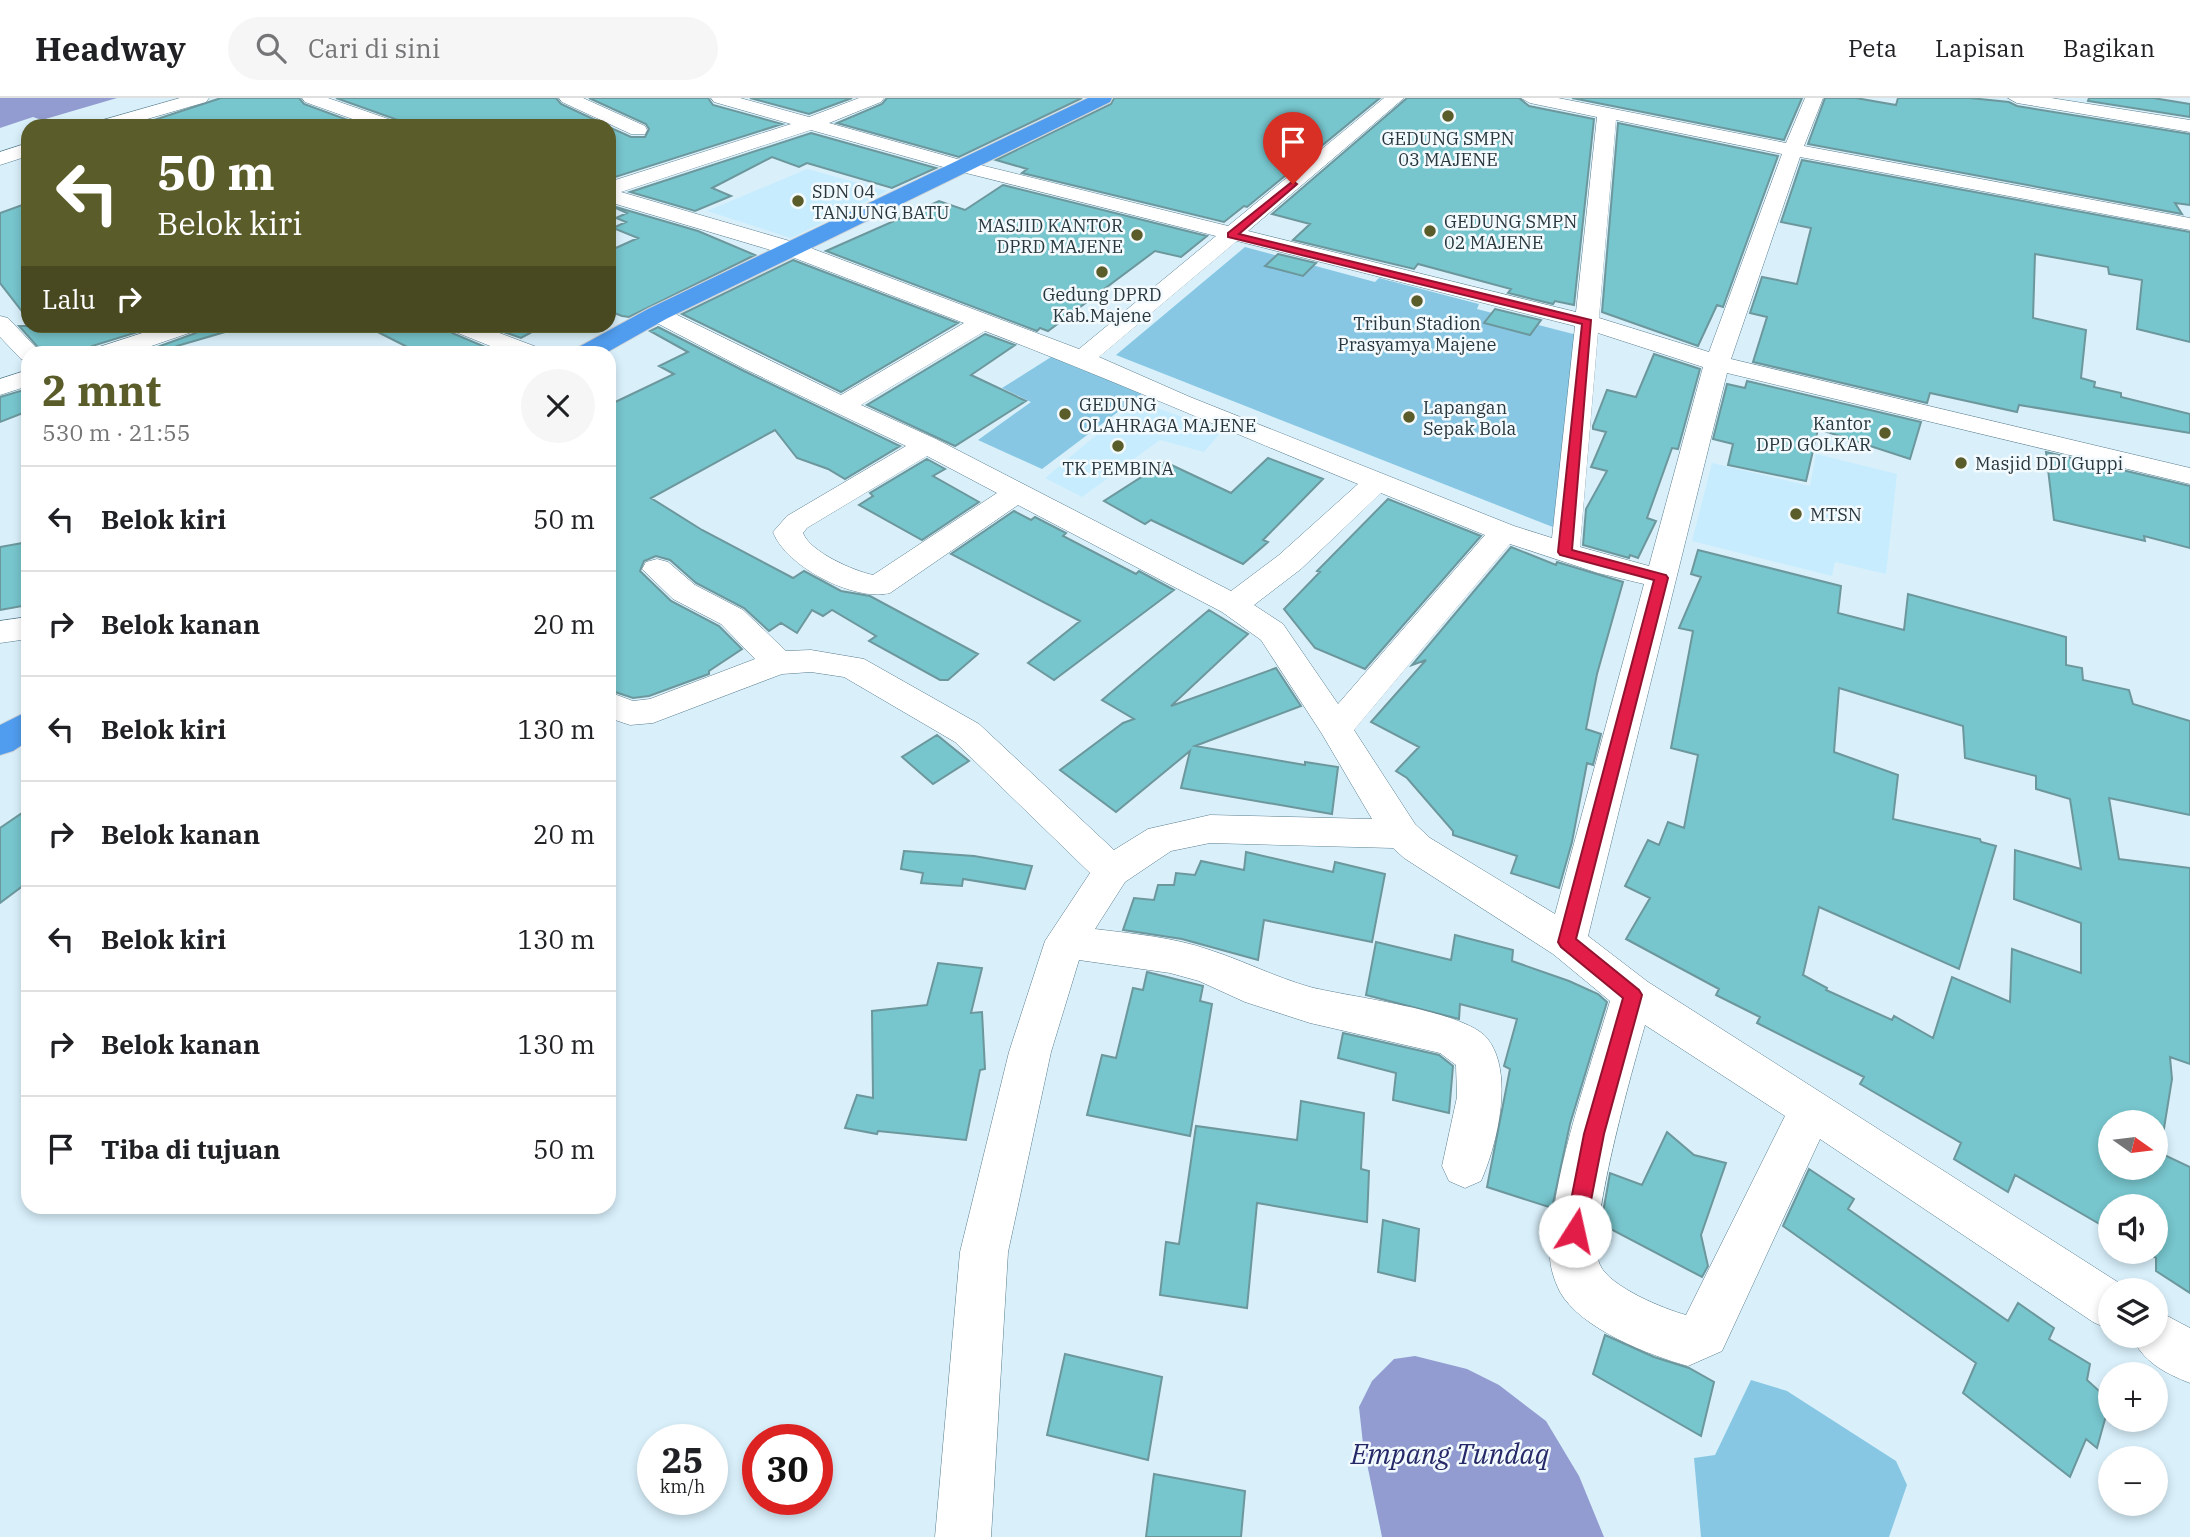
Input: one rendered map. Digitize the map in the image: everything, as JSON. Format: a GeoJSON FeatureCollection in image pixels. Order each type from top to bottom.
{"type":"FeatureCollection","features":[{"type":"Feature","properties":{"kind":"highway"},"geometry":{"type":"LineString","coordinates":[[599,346],[657,314],[1103,98]]}},
{"type":"Feature","properties":{"kind":"highway"},"geometry":{"type":"LineString","coordinates":[[0,742],[21,728]]}},
{"type":"Feature","properties":{"kind":"street"},"geometry":{"type":"LineString","coordinates":[[127,119],[200,98]]}},
{"type":"Feature","properties":{"kind":"street"},"geometry":{"type":"LineString","coordinates":[[311,98],[370,119]]}},
{"type":"Feature","properties":{"kind":"street"},"geometry":{"type":"LineString","coordinates":[[568,98],[613,119]]}},
{"type":"Feature","properties":{"kind":"street"},"geometry":{"type":"LineString","coordinates":[[720,98],[961,166],[1588,322],[1717,363],[2190,475]]}},
{"type":"Feature","properties":{"kind":"street"},"geometry":{"type":"LineString","coordinates":[[616,187],[809,124],[875,98]]}},
{"type":"Feature","properties":{"kind":"street"},"geometry":{"type":"LineString","coordinates":[[1082,359],[1395,98]]}},
{"type":"Feature","properties":{"kind":"street"},"geometry":{"type":"LineString","coordinates":[[1530,98],[2190,224]]}},
{"type":"Feature","properties":{"kind":"street"},"geometry":{"type":"LineString","coordinates":[[1567,942],[1717,363],[1793,150],[1815,98]]}},
{"type":"Feature","properties":{"kind":"street"},"geometry":{"type":"LineString","coordinates":[[2017,98],[2190,126]]}},
{"type":"Feature","properties":{"kind":"street"},"geometry":{"type":"LineString","coordinates":[[1565,552],[1607,113]]}},
{"type":"Feature","properties":{"kind":"street"},"geometry":{"type":"LineString","coordinates":[[616,121],[638,131]]}},
{"type":"Feature","properties":{"kind":"street"},"geometry":{"type":"LineString","coordinates":[[616,197],[792,248],[981,323],[1082,359],[1181,403],[1504,532],[1661,578]]}},
{"type":"Feature","properties":{"kind":"street"},"geometry":{"type":"LineString","coordinates":[[657,314],[926,445],[1233,605],[1272,632],[1402,834],[1433,858],[1567,942],[1633,995],[2098,1297]]}},
{"type":"Feature","properties":{"kind":"street"},"geometry":{"type":"LineString","coordinates":[[0,323],[22,346]]}},
{"type":"Feature","properties":{"kind":"street"},"geometry":{"type":"LineString","coordinates":[[842,405],[981,323]]}},
{"type":"Feature","properties":{"kind":"street"},"geometry":{"type":"LineString","coordinates":[[126,346],[166,333]]}},
{"type":"Feature","properties":{"kind":"street"},"geometry":{"type":"LineString","coordinates":[[479,333],[512,346]]}},
{"type":"Feature","properties":{"kind":"street"},"geometry":{"type":"LineString","coordinates":[[0,387],[21,380]]}},
{"type":"Feature","properties":{"kind":"street"},"geometry":{"type":"LineString","coordinates":[[926,445],[797,522],[788,532],[793,545],[810,558],[855,580],[879,586],[1018,492]]}},
{"type":"Feature","properties":{"kind":"street"},"geometry":{"type":"LineString","coordinates":[[1233,605],[1290,562],[1378,480]]}},
{"type":"Feature","properties":{"kind":"street"},"geometry":{"type":"LineString","coordinates":[[1336,728],[1504,532]]}},
{"type":"Feature","properties":{"kind":"street"},"geometry":{"type":"LineString","coordinates":[[657,569],[684,592],[732,617],[778,663]]}},
{"type":"Feature","properties":{"kind":"street"},"geometry":{"type":"LineString","coordinates":[[0,632],[21,629]]}},
{"type":"Feature","properties":{"kind":"street"},"geometry":{"type":"LineString","coordinates":[[616,707],[630,713],[653,712],[778,663],[811,661],[852,667],[967,733],[1112,871]]}},
{"type":"Feature","properties":{"kind":"street"},"geometry":{"type":"LineString","coordinates":[[963,1537],[984,1252],[1030,1052],[1065,942],[1112,871],[1161,839],[1210,828],[1402,834]]}},
{"type":"Feature","properties":{"kind":"street"},"geometry":{"type":"LineString","coordinates":[[1065,942],[1170,956],[1207,966],[1260,989],[1310,1005],[1447,1036],[1464,1044],[1476,1057],[1480,1074],[1479,1095],[1465,1166]]}},
{"type":"Feature","properties":{"kind":"street"},"geometry":{"type":"LineString","coordinates":[[1633,995],[1594,1134],[1571,1251],[1577,1275],[1603,1302],[1675,1338],[1688,1341],[1704,1333],[1812,1109]]}},
{"type":"Feature","properties":{"kind":"street"},"geometry":{"type":"LineString","coordinates":[[2168,1343],[2190,1358]]}},
{"type":"Feature","properties":{"kind":"shaded area","name":"SDN 04 TANJUNG BATU"},"geometry":{"type":"Polygon","coordinates":[[[807,169],[887,191],[791,238],[707,211],[807,169]]]}},
{"type":"Feature","properties":{"kind":"shaded area"},"geometry":{"type":"Polygon","coordinates":[[[1245,247],[1375,282],[1379,278],[1479,304],[1477,309],[1581,336],[1563,531],[1116,355],[1245,247]]]}},
{"type":"Feature","properties":{"kind":"shaded area","name":"GEDUNG OLAHRAGA MAJENE"},"geometry":{"type":"Polygon","coordinates":[[[1059,352],[1147,390],[1042,469],[978,440],[1031,402],[1002,388],[1059,352]]]}},
{"type":"Feature","properties":{"kind":"shaded area","name":"TK PEMBINA"},"geometry":{"type":"Polygon","coordinates":[[[1137,401],[1222,431],[1204,452],[1160,440],[1082,497],[1045,478],[1137,401]]]}},
{"type":"Feature","properties":{"kind":"shaded area","name":"MTSN"},"geometry":{"type":"Polygon","coordinates":[[[1816,454],[1897,474],[1886,574],[1835,562],[1832,576],[1692,541],[1712,463],[1810,486],[1816,454]]]}},
{"type":"Feature","properties":{"kind":"shaded area"},"geometry":{"type":"Polygon","coordinates":[[[1751,1380],[1787,1391],[1896,1461],[1907,1485],[1889,1537],[1701,1537],[1694,1458],[1715,1455],[1751,1380]]]}},
{"type":"Feature","properties":{"kind":"water"},"geometry":{"type":"Polygon","coordinates":[[[0,98],[117,98],[45,119],[21,119],[0,128],[0,98]]]}},
{"type":"Feature","properties":{"kind":"water","name":"Empang Tundaq"},"geometry":{"type":"Polygon","coordinates":[[[1415,1356],[1467,1369],[1499,1385],[1546,1421],[1579,1476],[1604,1537],[1382,1537],[1363,1444],[1359,1407],[1372,1381],[1394,1359],[1415,1356]]]}},
{"type":"Feature","properties":{"kind":"building"},"geometry":{"type":"Polygon","coordinates":[[[221,98],[299,98],[304,104],[345,119],[157,119],[221,98]]]}},
{"type":"Feature","properties":{"kind":"building"},"geometry":{"type":"Polygon","coordinates":[[[336,98],[556,98],[561,104],[593,119],[395,119],[336,98]]]}},
{"type":"Feature","properties":{"kind":"building"},"geometry":{"type":"Polygon","coordinates":[[[589,98],[708,98],[713,105],[782,124],[616,177],[616,130],[631,137],[645,137],[649,129],[646,124],[589,98]]]}},
{"type":"Feature","properties":{"kind":"building"},"geometry":{"type":"Polygon","coordinates":[[[750,98],[852,98],[809,114],[750,98]]]}},
{"type":"Feature","properties":{"kind":"building"},"geometry":{"type":"Polygon","coordinates":[[[887,98],[1082,98],[959,157],[837,123],[882,104],[887,98]]]}},
{"type":"Feature","properties":{"kind":"building"},"geometry":{"type":"Polygon","coordinates":[[[1114,98],[1380,98],[1247,207],[1244,206],[1224,222],[1022,173],[1027,169],[996,160],[1111,104],[1114,98]]]}},
{"type":"Feature","properties":{"kind":"building"},"geometry":{"type":"Polygon","coordinates":[[[1407,98],[1519,98],[1529,106],[1594,119],[1574,305],[1555,301],[1553,304],[1508,293],[1511,289],[1418,264],[1414,269],[1293,240],[1310,224],[1272,214],[1407,98]]]}},
{"type":"Feature","properties":{"kind":"building"},"geometry":{"type":"Polygon","coordinates":[[[1572,98],[1802,98],[1784,140],[1572,98]]]}},
{"type":"Feature","properties":{"kind":"building"},"geometry":{"type":"Polygon","coordinates":[[[1825,98],[1856,98],[1896,105],[1898,98],[1970,98],[2009,102],[2017,106],[2190,134],[2190,205],[2175,203],[2182,214],[1808,144],[1825,98]]]}},
{"type":"Feature","properties":{"kind":"building"},"geometry":{"type":"Polygon","coordinates":[[[2089,98],[2153,98],[2190,104],[2190,117],[2088,101],[2089,98]]]}},
{"type":"Feature","properties":{"kind":"building"},"geometry":{"type":"Polygon","coordinates":[[[1618,123],[1778,156],[1723,307],[1717,305],[1698,346],[1602,312],[1618,123]]]}},
{"type":"Feature","properties":{"kind":"building"},"geometry":{"type":"Polygon","coordinates":[[[811,133],[936,168],[892,188],[807,163],[799,167],[772,157],[712,188],[731,196],[695,211],[630,192],[811,133]]]}},
{"type":"Feature","properties":{"kind":"building"},"geometry":{"type":"Polygon","coordinates":[[[1802,160],[2190,232],[2190,342],[2137,329],[2142,280],[2109,274],[2108,267],[2035,254],[2033,318],[2086,330],[2081,378],[2095,382],[2094,387],[2121,393],[2121,397],[2190,414],[2190,433],[2019,405],[2017,412],[1930,393],[1927,403],[1753,362],[1767,317],[1750,313],[1762,277],[1797,284],[1811,228],[1781,222],[1802,160]]]}},
{"type":"Feature","properties":{"kind":"building"},"geometry":{"type":"Polygon","coordinates":[[[1003,185],[1207,236],[1181,257],[1155,251],[1048,331],[1040,328],[1037,331],[826,251],[939,201],[965,210],[1003,185]]]}},
{"type":"Feature","properties":{"kind":"building"},"geometry":{"type":"Polygon","coordinates":[[[21,206],[21,310],[0,283],[0,213],[21,206]]]}},
{"type":"Feature","properties":{"kind":"building"},"geometry":{"type":"Polygon","coordinates":[[[616,207],[698,231],[755,255],[629,317],[622,316],[616,314],[616,248],[638,238],[616,229],[626,222],[616,218],[627,213],[616,207]]]}},
{"type":"Feature","properties":{"kind":"building"},"geometry":{"type":"Polygon","coordinates":[[[1278,254],[1316,263],[1303,276],[1265,266],[1278,254]]]}},
{"type":"Feature","properties":{"kind":"building"},"geometry":{"type":"Polygon","coordinates":[[[793,260],[958,323],[841,392],[682,314],[793,260]]]}},
{"type":"Feature","properties":{"kind":"building"},"geometry":{"type":"Polygon","coordinates":[[[1495,309],[1541,320],[1530,335],[1484,323],[1495,309]]]}},
{"type":"Feature","properties":{"kind":"building"},"geometry":{"type":"Polygon","coordinates":[[[658,327],[900,446],[845,479],[828,469],[797,458],[775,430],[651,498],[702,530],[793,578],[804,571],[841,591],[870,596],[978,654],[948,680],[940,680],[869,641],[876,636],[832,610],[823,616],[812,610],[797,633],[781,623],[769,631],[744,608],[696,583],[670,560],[656,556],[644,561],[640,571],[671,601],[719,626],[742,649],[709,671],[709,674],[649,696],[633,698],[616,692],[616,402],[674,374],[659,366],[688,352],[650,331],[658,327]]]}},
{"type":"Feature","properties":{"kind":"building"},"geometry":{"type":"Polygon","coordinates":[[[25,333],[134,333],[92,346],[37,346],[25,333]]]}},
{"type":"Feature","properties":{"kind":"building"},"geometry":{"type":"Polygon","coordinates":[[[196,333],[222,333],[177,346],[160,346],[196,333]]]}},
{"type":"Feature","properties":{"kind":"building"},"geometry":{"type":"Polygon","coordinates":[[[380,333],[452,333],[483,346],[405,346],[380,333]]]}},
{"type":"Feature","properties":{"kind":"building"},"geometry":{"type":"Polygon","coordinates":[[[507,333],[530,333],[521,338],[507,333]]]}},
{"type":"Feature","properties":{"kind":"building"},"geometry":{"type":"Polygon","coordinates":[[[985,334],[1015,345],[971,375],[1026,401],[955,446],[867,405],[985,334]]]}},
{"type":"Feature","properties":{"kind":"building"},"geometry":{"type":"Polygon","coordinates":[[[1654,354],[1700,369],[1678,449],[1672,448],[1647,518],[1656,521],[1638,558],[1630,555],[1629,558],[1583,545],[1586,509],[1607,471],[1591,467],[1606,432],[1593,429],[1593,426],[1607,390],[1636,397],[1654,354]]]}},
{"type":"Feature","properties":{"kind":"building"},"geometry":{"type":"Polygon","coordinates":[[[1747,381],[1921,422],[1910,459],[1818,429],[1806,481],[1728,465],[1733,444],[1713,439],[1727,384],[1745,388],[1747,381]]]}},
{"type":"Feature","properties":{"kind":"building"},"geometry":{"type":"Polygon","coordinates":[[[21,391],[21,414],[0,422],[0,397],[21,391]]]}},
{"type":"Feature","properties":{"kind":"building"},"geometry":{"type":"Polygon","coordinates":[[[2046,452],[2190,486],[2190,548],[2144,536],[2145,541],[2054,520],[2046,452]]]}},
{"type":"Feature","properties":{"kind":"building"},"geometry":{"type":"Polygon","coordinates":[[[1268,458],[1323,479],[1263,540],[1268,542],[1243,564],[1151,520],[1145,524],[1104,501],[1165,462],[1231,493],[1268,458]]]}},
{"type":"Feature","properties":{"kind":"building"},"geometry":{"type":"Polygon","coordinates":[[[927,459],[945,469],[933,476],[979,502],[922,540],[859,505],[873,496],[870,493],[927,459]]]}},
{"type":"Feature","properties":{"kind":"building"},"geometry":{"type":"Polygon","coordinates":[[[1388,499],[1481,536],[1365,669],[1315,648],[1284,609],[1320,572],[1317,571],[1388,499]]]}},
{"type":"Feature","properties":{"kind":"building"},"geometry":{"type":"Polygon","coordinates":[[[1014,511],[1031,520],[1035,517],[1066,533],[1063,536],[1136,574],[1139,571],[1174,590],[1054,680],[1028,663],[1080,621],[951,554],[1014,511]]]}},
{"type":"Feature","properties":{"kind":"building"},"geometry":{"type":"Polygon","coordinates":[[[21,543],[21,606],[0,610],[0,547],[21,543]]]}},
{"type":"Feature","properties":{"kind":"building"},"geometry":{"type":"Polygon","coordinates":[[[1511,547],[1556,565],[1557,562],[1623,582],[1597,674],[1586,729],[1601,734],[1593,765],[1587,763],[1572,842],[1559,888],[1511,873],[1517,856],[1453,835],[1453,831],[1407,778],[1396,771],[1419,747],[1371,722],[1426,660],[1412,665],[1511,547]]]}},
{"type":"Feature","properties":{"kind":"building"},"geometry":{"type":"Polygon","coordinates":[[[1698,550],[1841,586],[1838,613],[1904,630],[1908,594],[2066,637],[2066,665],[2082,668],[2083,680],[2129,690],[2133,704],[2190,721],[2190,815],[2109,798],[2119,859],[2190,868],[2190,1064],[2170,1057],[2172,1079],[2167,1110],[2098,1110],[2098,1180],[2168,1180],[2168,1157],[2190,1167],[2190,1293],[2156,1271],[2156,1264],[2168,1264],[2168,1194],[2098,1194],[2098,1223],[2015,1175],[2008,1192],[1954,1159],[1961,1143],[1860,1084],[1864,1077],[1757,1023],[1760,1017],[1716,995],[1719,989],[1626,939],[1650,898],[1625,886],[1648,840],[1659,845],[1668,822],[1684,828],[1698,755],[1671,748],[1693,631],[1679,628],[1701,577],[1691,574],[1698,550]],[[1839,688],[1834,752],[1898,775],[1893,819],[1980,839],[1981,842],[1996,846],[1959,969],[1819,907],[1803,975],[1827,988],[1826,990],[1892,1020],[1894,1016],[1933,1038],[1952,977],[2010,1002],[2012,949],[2081,973],[2081,923],[2014,899],[2015,850],[2081,869],[2070,799],[2036,789],[2036,776],[1965,758],[1963,726],[1839,688]]]}},
{"type":"Feature","properties":{"kind":"building"},"geometry":{"type":"Polygon","coordinates":[[[1209,610],[1248,634],[1171,706],[1276,668],[1301,706],[1195,746],[1305,765],[1305,762],[1338,767],[1332,814],[1181,788],[1190,751],[1116,812],[1060,770],[1123,723],[1134,719],[1102,700],[1209,610]]]}},
{"type":"Feature","properties":{"kind":"building"},"geometry":{"type":"Polygon","coordinates":[[[937,735],[969,761],[933,784],[902,757],[937,735]]]}},
{"type":"Feature","properties":{"kind":"building"},"geometry":{"type":"Polygon","coordinates":[[[21,814],[21,887],[0,903],[0,828],[21,814]]]}},
{"type":"Feature","properties":{"kind":"building"},"geometry":{"type":"Polygon","coordinates":[[[904,851],[974,856],[1032,866],[1025,889],[963,879],[962,886],[921,883],[923,873],[901,869],[904,851]]]}},
{"type":"Feature","properties":{"kind":"building"},"geometry":{"type":"Polygon","coordinates":[[[1246,852],[1333,872],[1335,862],[1385,874],[1372,942],[1264,920],[1258,960],[1182,939],[1123,930],[1134,898],[1154,900],[1158,885],[1174,885],[1176,873],[1195,875],[1201,861],[1244,870],[1246,852]]]}},
{"type":"Feature","properties":{"kind":"building"},"geometry":{"type":"Polygon","coordinates":[[[1455,935],[1513,950],[1512,961],[1569,981],[1598,994],[1607,1002],[1570,1124],[1552,1208],[1487,1187],[1510,1069],[1504,1066],[1517,1019],[1460,1004],[1459,1019],[1366,995],[1376,942],[1451,960],[1455,935]]]}},
{"type":"Feature","properties":{"kind":"building"},"geometry":{"type":"Polygon","coordinates":[[[938,963],[982,968],[971,1013],[982,1012],[985,1069],[980,1070],[966,1140],[878,1131],[877,1134],[845,1128],[857,1095],[873,1098],[872,1011],[927,1005],[938,963]]]}},
{"type":"Feature","properties":{"kind":"building"},"geometry":{"type":"Polygon","coordinates":[[[1147,972],[1203,986],[1200,1001],[1212,1004],[1190,1136],[1087,1115],[1102,1055],[1116,1058],[1133,988],[1143,990],[1147,972]]]}},
{"type":"Feature","properties":{"kind":"building"},"geometry":{"type":"Polygon","coordinates":[[[1343,1033],[1439,1055],[1453,1066],[1449,1113],[1393,1100],[1396,1073],[1338,1058],[1343,1033]]]}},
{"type":"Feature","properties":{"kind":"building"},"geometry":{"type":"Polygon","coordinates":[[[1301,1101],[1364,1113],[1361,1169],[1369,1171],[1367,1222],[1257,1203],[1247,1308],[1160,1295],[1166,1242],[1179,1244],[1196,1126],[1297,1140],[1301,1101]]]}},
{"type":"Feature","properties":{"kind":"building"},"geometry":{"type":"Polygon","coordinates":[[[1667,1132],[1694,1155],[1726,1163],[1701,1235],[1708,1266],[1702,1277],[1601,1224],[1610,1173],[1642,1185],[1667,1132]]]}},
{"type":"Feature","properties":{"kind":"building"},"geometry":{"type":"Polygon","coordinates":[[[1809,1169],[1854,1199],[1848,1209],[2008,1321],[2018,1303],[2054,1328],[2049,1339],[2090,1364],[2087,1380],[2098,1390],[2098,1432],[2101,1432],[2097,1448],[2086,1439],[2070,1477],[1963,1393],[1976,1363],[1783,1226],[1809,1169]]]}},
{"type":"Feature","properties":{"kind":"building"},"geometry":{"type":"Polygon","coordinates":[[[1383,1220],[1419,1229],[1415,1281],[1378,1272],[1383,1220]]]}},
{"type":"Feature","properties":{"kind":"building"},"geometry":{"type":"Polygon","coordinates":[[[1605,1335],[1654,1357],[1689,1368],[1714,1382],[1701,1436],[1593,1374],[1605,1335]]]}},
{"type":"Feature","properties":{"kind":"building"},"geometry":{"type":"Polygon","coordinates":[[[1065,1354],[1162,1377],[1148,1460],[1047,1435],[1065,1354]]]}},
{"type":"Feature","properties":{"kind":"building"},"geometry":{"type":"Polygon","coordinates":[[[1154,1474],[1245,1491],[1241,1537],[1146,1537],[1154,1474]]]}},
{"type":"Feature","properties":{"kind":"place","name":"GEDUNG SMPN 03 MAJENE"},"geometry":{"type":"Point","coordinates":[1448,116]}},
{"type":"Feature","properties":{"kind":"place","name":"SDN 04 TANJUNG BATU"},"geometry":{"type":"Point","coordinates":[798,201]}},
{"type":"Feature","properties":{"kind":"place","name":"GEDUNG SMPN 02 MAJENE"},"geometry":{"type":"Point","coordinates":[1430,231]}},
{"type":"Feature","properties":{"kind":"place","name":"MASJID KANTOR DPRD MAJENE"},"geometry":{"type":"Point","coordinates":[1137,235]}},
{"type":"Feature","properties":{"kind":"place","name":"Gedung DPRD Kab.Majene"},"geometry":{"type":"Point","coordinates":[1102,272]}},
{"type":"Feature","properties":{"kind":"place","name":"Tribun Stadion Prasyamya Majene"},"geometry":{"type":"Point","coordinates":[1417,301]}},
{"type":"Feature","properties":{"kind":"place","name":"GEDUNG OLAHRAGA MAJENE"},"geometry":{"type":"Point","coordinates":[1065,414]}},
{"type":"Feature","properties":{"kind":"place","name":"Lapangan Sepak Bola"},"geometry":{"type":"Point","coordinates":[1409,417]}},
{"type":"Feature","properties":{"kind":"place","name":"Kantor DPD GOLKAR"},"geometry":{"type":"Point","coordinates":[1885,433]}},
{"type":"Feature","properties":{"kind":"place","name":"TK PEMBINA"},"geometry":{"type":"Point","coordinates":[1118,446]}},
{"type":"Feature","properties":{"kind":"place","name":"Masjid DDI Guppi"},"geometry":{"type":"Point","coordinates":[1961,463]}},
{"type":"Feature","properties":{"kind":"place","name":"MTSN"},"geometry":{"type":"Point","coordinates":[1796,514]}},
{"type":"Feature","properties":{"kind":"route"},"geometry":{"type":"LineString","coordinates":[[1293,184],[1232,235],[1588,322],[1581,366],[1564,538],[1565,552],[1661,578],[1567,942],[1633,995],[1594,1134],[1575,1231]]}}]}
